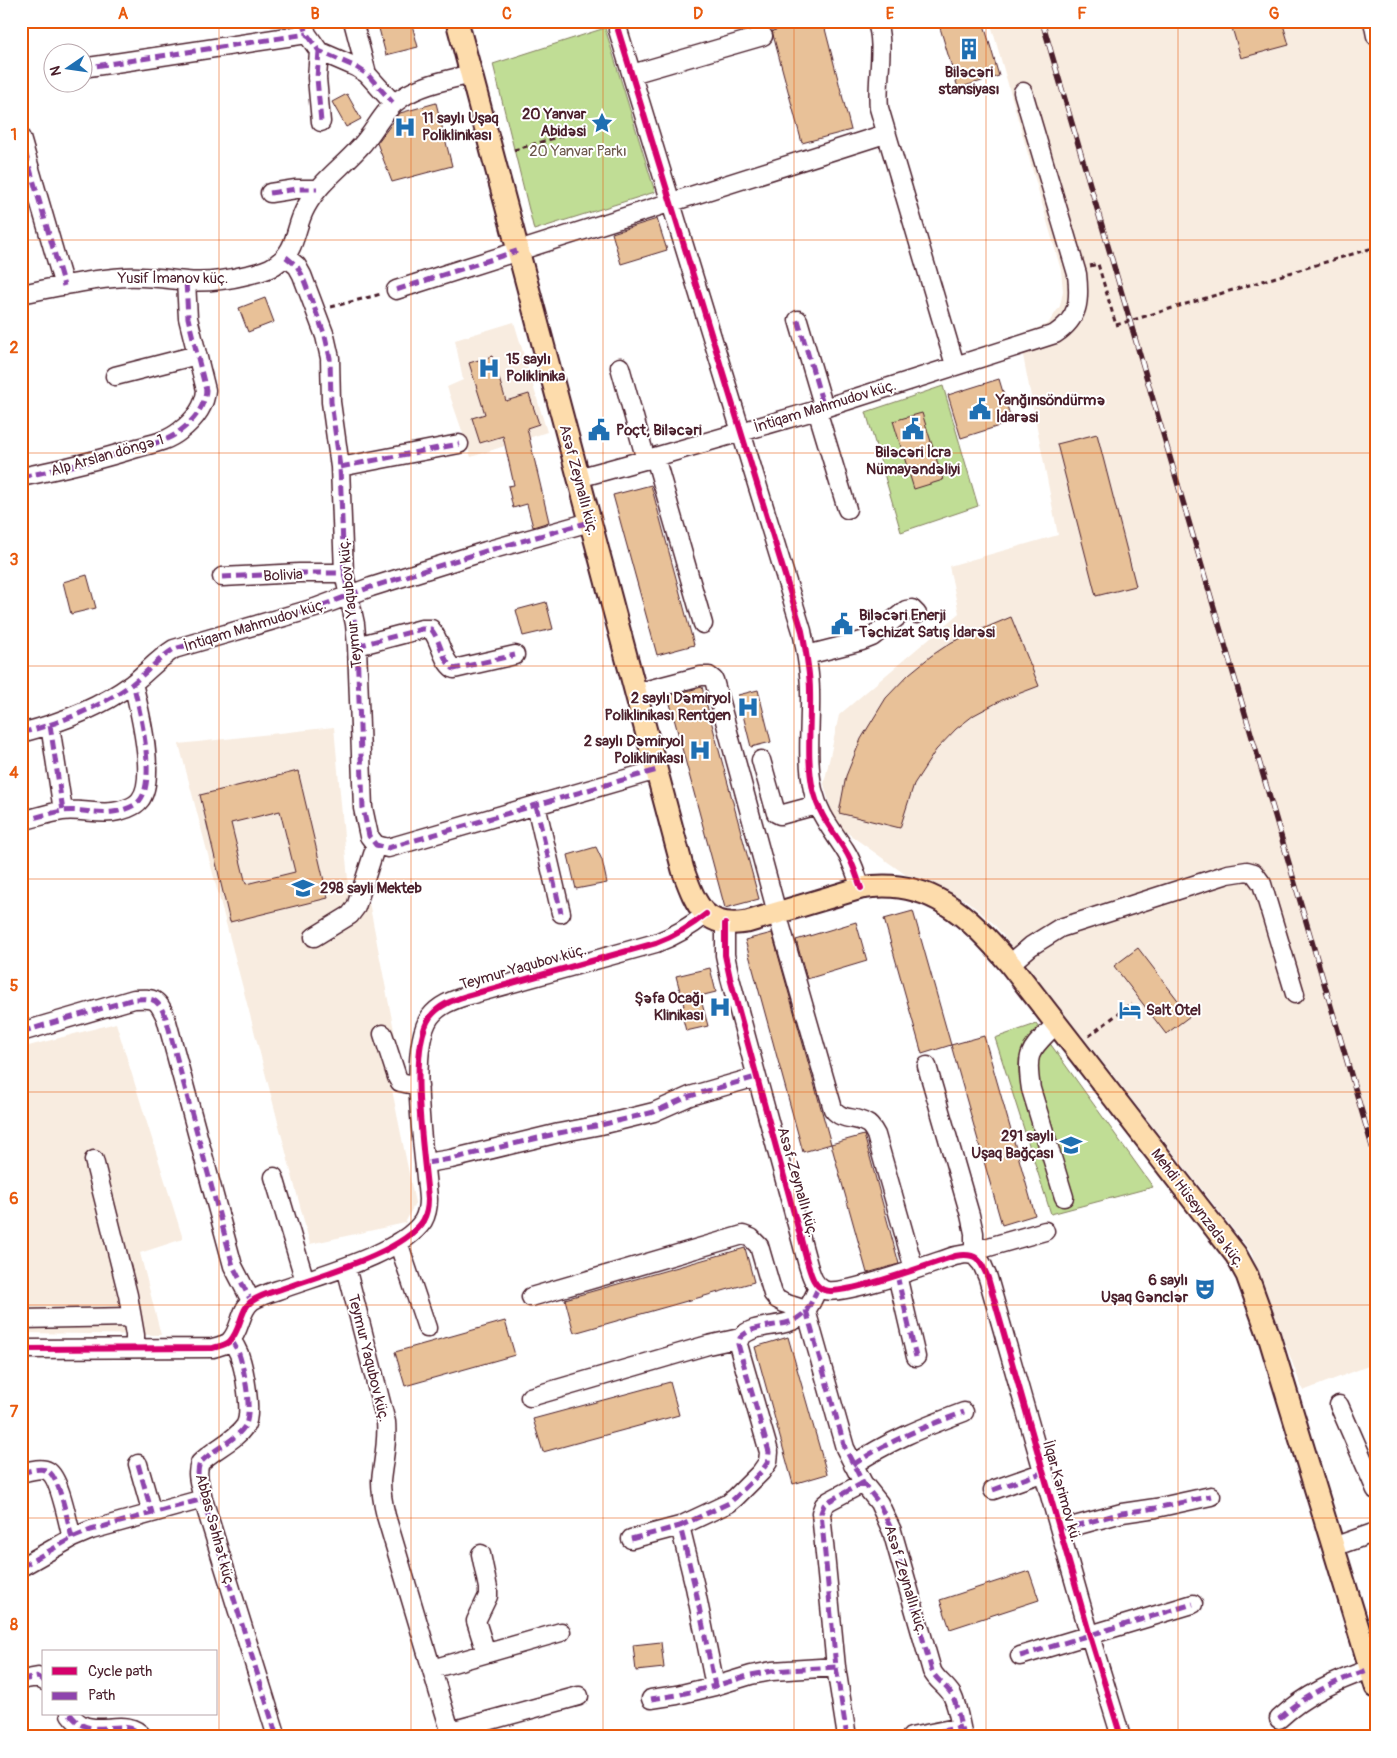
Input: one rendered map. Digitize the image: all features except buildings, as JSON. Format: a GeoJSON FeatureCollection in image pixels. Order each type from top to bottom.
{"type":"FeatureCollection","features":[{"type":"Feature","properties":{"kind":"main road","name":"Asəf Zeynallı küç."},"geometry":{"type":"LineString","coordinates":[[457,21],[684,870],[698,905],[716,919]]}},
{"type":"Feature","properties":{"kind":"main road","name":"Mehdi Hüseynzadə küç."},"geometry":{"type":"LineString","coordinates":[[861,888],[878,885],[911,888],[934,896],[972,922],[1010,964],[1236,1255],[1247,1275],[1269,1336],[1373,1678]]}},
{"type":"Feature","properties":{"kind":"main road"},"geometry":{"type":"LineString","coordinates":[[716,919],[747,922],[861,888]]}},
{"type":"Feature","properties":{"kind":"street"},"geometry":{"type":"LineString","coordinates":[[352,21],[366,74]]}},
{"type":"Feature","properties":{"kind":"street"},"geometry":{"type":"LineString","coordinates":[[876,21],[880,40],[878,108],[955,365]]}},
{"type":"Feature","properties":{"kind":"street"},"geometry":{"type":"LineString","coordinates":[[1373,21],[1376,36]]}},
{"type":"Feature","properties":{"kind":"street"},"geometry":{"type":"LineString","coordinates":[[92,66],[305,28],[320,51],[356,67],[366,74],[392,104]]}},
{"type":"Feature","properties":{"kind":"street"},"geometry":{"type":"LineString","coordinates":[[618,30],[802,631],[807,655],[810,690],[810,770],[817,805],[829,828],[849,858],[861,888]]}},
{"type":"Feature","properties":{"kind":"street"},"geometry":{"type":"LineString","coordinates":[[632,74],[763,36]]}},
{"type":"Feature","properties":{"kind":"street"},"geometry":{"type":"LineString","coordinates":[[320,51],[317,78],[322,122]]}},
{"type":"Feature","properties":{"kind":"street"},"geometry":{"type":"LineString","coordinates":[[286,257],[293,246],[305,209],[317,189],[360,147],[392,104],[420,88],[471,74]]}},
{"type":"Feature","properties":{"kind":"street","name":"İntiqam Mahmudov küç."},"geometry":{"type":"LineString","coordinates":[[578,478],[820,409],[1055,334],[1066,326],[1074,315],[1078,301],[1077,274],[1023,92]]}},
{"type":"Feature","properties":{"kind":"street"},"geometry":{"type":"LineString","coordinates":[[396,290],[885,134]]}},
{"type":"Feature","properties":{"kind":"street"},"geometry":{"type":"LineString","coordinates":[[21,138],[64,286]]}},
{"type":"Feature","properties":{"kind":"street"},"geometry":{"type":"LineString","coordinates":[[270,193],[296,189],[317,189]]}},
{"type":"Feature","properties":{"kind":"street","name":"Yusif İmanov küç."},"geometry":{"type":"LineString","coordinates":[[21,294],[127,277],[171,278],[186,281],[230,279],[258,273],[273,267],[286,257]]}},
{"type":"Feature","properties":{"kind":"street","name":"Teymur Yaqubov küç."},"geometry":{"type":"LineString","coordinates":[[286,257],[297,266],[302,275],[316,311],[330,358],[331,402],[340,467],[344,573],[355,624],[357,646],[363,808],[369,836],[376,844]]}},
{"type":"Feature","properties":{"kind":"street","name":"Alp Arslan döngə 1"},"geometry":{"type":"LineString","coordinates":[[21,477],[83,464],[167,439],[180,432],[200,410],[205,400],[206,390],[188,318],[186,281]]}},
{"type":"Feature","properties":{"kind":"street"},"geometry":{"type":"LineString","coordinates":[[798,320],[847,508]]}},
{"type":"Feature","properties":{"kind":"street"},"geometry":{"type":"LineString","coordinates":[[115,376],[197,355]]}},
{"type":"Feature","properties":{"kind":"street"},"geometry":{"type":"LineString","coordinates":[[620,367],[651,458],[703,624]]}},
{"type":"Feature","properties":{"kind":"street"},"geometry":{"type":"LineString","coordinates":[[340,467],[459,444]]}},
{"type":"Feature","properties":{"kind":"street","name":"İntiqam Mahmudov küç."},"geometry":{"type":"LineString","coordinates":[[21,732],[69,718],[118,693],[174,649],[315,608],[486,551],[590,522]]}},
{"type":"Feature","properties":{"kind":"street","name":"Bolivia"},"geometry":{"type":"LineString","coordinates":[[222,577],[344,573]]}},
{"type":"Feature","properties":{"kind":"street"},"geometry":{"type":"LineString","coordinates":[[807,655],[872,637],[906,610],[912,609],[917,614]]}},
{"type":"Feature","properties":{"kind":"street"},"geometry":{"type":"LineString","coordinates":[[357,646],[422,629],[431,629],[436,635],[449,666],[454,670],[515,655]]}},
{"type":"Feature","properties":{"kind":"street"},"geometry":{"type":"LineString","coordinates":[[636,693],[701,676],[709,676],[714,680],[776,913],[833,1109],[837,1115],[866,1122],[876,1135],[914,1269]]}},
{"type":"Feature","properties":{"kind":"street"},"geometry":{"type":"LineString","coordinates":[[21,821],[63,811],[111,812],[126,809],[140,801],[144,793],[147,776],[146,749],[141,714],[133,683]]}},
{"type":"Feature","properties":{"kind":"street"},"geometry":{"type":"LineString","coordinates":[[50,725],[63,811]]}},
{"type":"Feature","properties":{"kind":"street"},"geometry":{"type":"LineString","coordinates":[[760,760],[776,813],[780,815],[817,805]]}},
{"type":"Feature","properties":{"kind":"street"},"geometry":{"type":"LineString","coordinates":[[314,937],[350,915],[356,908],[376,844],[388,848],[657,770]]}},
{"type":"Feature","properties":{"kind":"street"},"geometry":{"type":"LineString","coordinates":[[536,805],[561,913]]}},
{"type":"Feature","properties":{"kind":"street"},"geometry":{"type":"LineString","coordinates":[[1010,964],[1031,946],[1060,928],[1228,874],[1248,871],[1254,873],[1262,884],[1295,994]]}},
{"type":"Feature","properties":{"kind":"street","name":"Teymur Yaqubov küç."},"geometry":{"type":"LineString","coordinates":[[451,1734],[386,1516],[381,1482],[387,1436],[386,1417],[346,1267],[398,1242],[418,1227],[427,1213],[426,1163],[420,1118],[419,1058],[423,1033],[430,1017],[442,1006],[466,996],[656,943],[716,919]]}},
{"type":"Feature","properties":{"kind":"street","name":"Asəf Zeynallı küç."},"geometry":{"type":"LineString","coordinates":[[716,919],[756,1077],[808,1266],[812,1279],[818,1288]]}},
{"type":"Feature","properties":{"kind":"street"},"geometry":{"type":"LineString","coordinates":[[21,1032],[134,999],[151,998],[159,1003],[166,1018],[233,1266],[251,1301]]}},
{"type":"Feature","properties":{"kind":"street"},"geometry":{"type":"LineString","coordinates":[[1056,1024],[1033,1047],[1028,1058],[1031,1089],[1064,1196]]}},
{"type":"Feature","properties":{"kind":"street"},"geometry":{"type":"LineString","coordinates":[[383,1034],[396,1077],[400,1082],[419,1086]]}},
{"type":"Feature","properties":{"kind":"street"},"geometry":{"type":"LineString","coordinates":[[927,1066],[970,1215],[974,1234],[974,1255]]}},
{"type":"Feature","properties":{"kind":"street"},"geometry":{"type":"LineString","coordinates":[[426,1163],[451,1159],[559,1132],[601,1125],[654,1112],[690,1096],[756,1077]]}},
{"type":"Feature","properties":{"kind":"street"},"geometry":{"type":"LineString","coordinates":[[94,1160],[128,1295],[135,1334],[134,1348]]}},
{"type":"Feature","properties":{"kind":"street"},"geometry":{"type":"LineString","coordinates":[[274,1177],[305,1280]]}},
{"type":"Feature","properties":{"kind":"street"},"geometry":{"type":"LineString","coordinates":[[530,1397],[708,1345],[740,1338],[750,1330],[792,1321],[802,1316],[818,1288],[827,1292],[849,1289],[955,1256],[974,1255],[985,1248],[1045,1231]]}},
{"type":"Feature","properties":{"kind":"street"},"geometry":{"type":"LineString","coordinates":[[531,1297],[743,1235],[751,1238],[759,1246],[773,1294],[777,1300],[806,1310]]}},
{"type":"Feature","properties":{"kind":"street"},"geometry":{"type":"LineString","coordinates":[[398,1242],[427,1328]]}},
{"type":"Feature","properties":{"kind":"street","name":"İlqar Kərimov kü."},"geometry":{"type":"LineString","coordinates":[[974,1255],[982,1264],[988,1278],[1090,1636],[1121,1737]]}},
{"type":"Feature","properties":{"kind":"street"},"geometry":{"type":"LineString","coordinates":[[21,1349],[213,1348],[225,1345],[231,1340],[251,1301],[305,1280],[346,1267]]}},
{"type":"Feature","properties":{"kind":"street"},"geometry":{"type":"LineString","coordinates":[[897,1275],[916,1357]]}},
{"type":"Feature","properties":{"kind":"street","name":"Asəf Zeynallı küç."},"geometry":{"type":"LineString","coordinates":[[806,1310],[845,1448],[863,1483],[879,1503],[886,1516],[902,1564],[932,1671],[936,1680],[948,1688],[953,1697],[962,1732]]}},
{"type":"Feature","properties":{"kind":"street"},"geometry":{"type":"LineString","coordinates":[[21,1319],[132,1318]]}},
{"type":"Feature","properties":{"kind":"street"},"geometry":{"type":"LineString","coordinates":[[631,1539],[680,1526],[729,1503],[762,1472],[768,1462],[769,1452],[738,1344],[740,1338]]}},
{"type":"Feature","properties":{"kind":"street","name":"Abbas Səhhət küç"},"geometry":{"type":"LineString","coordinates":[[231,1340],[238,1352],[242,1366],[249,1413],[245,1425],[237,1434],[200,1463],[197,1468],[204,1499],[277,1737]]}},
{"type":"Feature","properties":{"kind":"street"},"geometry":{"type":"LineString","coordinates":[[1339,1405],[1376,1490]]}},
{"type":"Feature","properties":{"kind":"street"},"geometry":{"type":"LineString","coordinates":[[853,1465],[899,1437],[964,1412]]}},
{"type":"Feature","properties":{"kind":"street"},"geometry":{"type":"LineString","coordinates":[[138,1464],[152,1513]]}},
{"type":"Feature","properties":{"kind":"street"},"geometry":{"type":"LineString","coordinates":[[21,1473],[42,1469],[52,1474],[57,1484],[72,1538]]}},
{"type":"Feature","properties":{"kind":"street"},"geometry":{"type":"LineString","coordinates":[[993,1490],[1044,1472]]}},
{"type":"Feature","properties":{"kind":"street"},"geometry":{"type":"LineString","coordinates":[[847,1737],[836,1667],[821,1513],[824,1505],[829,1501],[863,1483]]}},
{"type":"Feature","properties":{"kind":"street"},"geometry":{"type":"LineString","coordinates":[[1060,1530],[1122,1513],[1162,1507],[1212,1496]]}},
{"type":"Feature","properties":{"kind":"street"},"geometry":{"type":"LineString","coordinates":[[21,1567],[72,1538],[92,1530],[204,1499]]}},
{"type":"Feature","properties":{"kind":"street"},"geometry":{"type":"LineString","coordinates":[[680,1526],[716,1686]]}},
{"type":"Feature","properties":{"kind":"street"},"geometry":{"type":"LineString","coordinates":[[1333,1546],[1376,1532]]}},
{"type":"Feature","properties":{"kind":"street"},"geometry":{"type":"LineString","coordinates":[[481,1554],[488,1596],[476,1621],[486,1653]]}},
{"type":"Feature","properties":{"kind":"street"},"geometry":{"type":"LineString","coordinates":[[1020,1656],[1193,1604]]}},
{"type":"Feature","properties":{"kind":"street"},"geometry":{"type":"LineString","coordinates":[[432,1668],[561,1632]]}},
{"type":"Feature","properties":{"kind":"street"},"geometry":{"type":"LineString","coordinates":[[651,1699],[716,1686],[751,1675],[772,1671],[836,1667]]}},
{"type":"Feature","properties":{"kind":"street"},"geometry":{"type":"LineString","coordinates":[[21,1680],[38,1677],[42,1680]]}},
{"type":"Feature","properties":{"kind":"street"},"geometry":{"type":"LineString","coordinates":[[1279,1719],[1295,1704],[1341,1680],[1373,1678]]}},
{"type":"Feature","properties":{"kind":"street"},"geometry":{"type":"LineString","coordinates":[[451,1734],[579,1696]]}},
{"type":"Feature","properties":{"kind":"street"},"geometry":{"type":"LineString","coordinates":[[72,1716],[82,1725],[92,1728],[129,1727],[143,1737]]}},
{"type":"Feature","properties":{"kind":"street"},"geometry":{"type":"LineString","coordinates":[[911,1737],[962,1732]]}},
{"type":"Feature","properties":{"kind":"path"},"geometry":{"type":"LineString","coordinates":[[514,150],[591,126]]}},
{"type":"Feature","properties":{"kind":"path"},"geometry":{"type":"LineString","coordinates":[[1092,275],[1090,266],[1098,264],[1116,325],[1376,247]]}},
{"type":"Feature","properties":{"kind":"path"},"geometry":{"type":"LineString","coordinates":[[316,311],[396,290]]}},
{"type":"Feature","properties":{"kind":"path"},"geometry":{"type":"LineString","coordinates":[[1075,1047],[1132,1003]]}},
{"type":"Feature","properties":{"kind":"shaded area"},"geometry":{"type":"Polygon","coordinates":[[[990,21],[1376,21],[1376,1363],[1303,1391],[1251,1252],[1032,972],[994,924],[967,901],[939,886],[906,875],[835,824],[824,784],[839,715],[959,613],[949,566],[1058,535],[1019,335],[1048,324],[1060,306],[1063,291],[1061,270],[990,21]]]}},
{"type":"Feature","properties":{"kind":"shaded area"},"geometry":{"type":"Polygon","coordinates":[[[514,322],[547,432],[471,457],[447,387],[463,380],[455,340],[514,322]]]}},
{"type":"Feature","properties":{"kind":"shaded area"},"geometry":{"type":"Polygon","coordinates":[[[334,727],[349,891],[369,902],[401,1066],[388,1070],[415,1203],[405,1223],[310,1244],[179,744],[334,727]]]}},
{"type":"Feature","properties":{"kind":"shaded area"},"geometry":{"type":"Polygon","coordinates":[[[116,1023],[183,1239],[140,1253],[161,1335],[21,1333],[21,1048],[116,1023]]]}},
{"type":"Feature","properties":{"kind":"green space","name":"20 Yanvar Parkı"},"geometry":{"type":"Polygon","coordinates":[[[605,28],[655,192],[534,230],[493,64],[605,28]]]}},
{"type":"Feature","properties":{"kind":"green space"},"geometry":{"type":"Polygon","coordinates":[[[943,386],[978,506],[901,532],[866,412],[943,386]]]}},
{"type":"Feature","properties":{"kind":"green space"},"geometry":{"type":"Polygon","coordinates":[[[1036,1024],[1153,1187],[1051,1214],[995,1038],[1036,1024]]]}},
{"type":"Feature","properties":{"kind":"railway"},"geometry":{"type":"LineString","coordinates":[[1042,21],[1376,1160]]}},
{"type":"Feature","properties":{"kind":"marked path"},"geometry":{"type":"LineString","coordinates":[[303,21],[307,34],[319,51],[356,67],[367,74],[393,103]]}},
{"type":"Feature","properties":{"kind":"marked path"},"geometry":{"type":"LineString","coordinates":[[92,66],[307,34]]}},
{"type":"Feature","properties":{"kind":"marked path"},"geometry":{"type":"LineString","coordinates":[[319,51],[317,78],[321,122]]}},
{"type":"Feature","properties":{"kind":"marked path"},"geometry":{"type":"LineString","coordinates":[[21,138],[64,286]]}},
{"type":"Feature","properties":{"kind":"marked path"},"geometry":{"type":"LineString","coordinates":[[270,193],[296,189],[317,189]]}},
{"type":"Feature","properties":{"kind":"marked path"},"geometry":{"type":"LineString","coordinates":[[396,290],[517,251]]}},
{"type":"Feature","properties":{"kind":"marked path"},"geometry":{"type":"LineString","coordinates":[[286,257],[297,266],[302,275],[325,336],[330,358],[331,402],[340,467],[344,573],[355,624],[357,646],[363,808],[369,836],[376,845],[388,848],[657,770]]}},
{"type":"Feature","properties":{"kind":"marked path"},"geometry":{"type":"LineString","coordinates":[[21,477],[160,442],[185,427],[194,418],[201,408],[206,390],[188,318],[186,281]]}},
{"type":"Feature","properties":{"kind":"marked path"},"geometry":{"type":"LineString","coordinates":[[798,320],[824,408]]}},
{"type":"Feature","properties":{"kind":"marked path"},"geometry":{"type":"LineString","coordinates":[[340,467],[459,444]]}},
{"type":"Feature","properties":{"kind":"marked path"},"geometry":{"type":"LineString","coordinates":[[21,733],[65,719],[119,693],[174,649],[315,608],[371,587],[486,551],[590,522]]}},
{"type":"Feature","properties":{"kind":"marked path"},"geometry":{"type":"LineString","coordinates":[[222,577],[344,573]]}},
{"type":"Feature","properties":{"kind":"marked path"},"geometry":{"type":"LineString","coordinates":[[357,646],[422,629],[431,629],[444,656],[454,669],[515,655]]}},
{"type":"Feature","properties":{"kind":"marked path"},"geometry":{"type":"LineString","coordinates":[[21,821],[62,811],[107,812],[124,810],[140,800],[145,790],[147,760],[133,683]]}},
{"type":"Feature","properties":{"kind":"marked path"},"geometry":{"type":"LineString","coordinates":[[50,725],[63,811]]}},
{"type":"Feature","properties":{"kind":"marked path"},"geometry":{"type":"LineString","coordinates":[[536,805],[561,913]]}},
{"type":"Feature","properties":{"kind":"marked path"},"geometry":{"type":"LineString","coordinates":[[21,1032],[134,999],[151,999],[160,1006],[166,1018],[233,1266],[251,1301]]}},
{"type":"Feature","properties":{"kind":"marked path"},"geometry":{"type":"LineString","coordinates":[[426,1163],[451,1159],[654,1112],[690,1096],[756,1077]]}},
{"type":"Feature","properties":{"kind":"marked path"},"geometry":{"type":"LineString","coordinates":[[897,1275],[916,1357]]}},
{"type":"Feature","properties":{"kind":"marked path"},"geometry":{"type":"LineString","coordinates":[[818,1288],[805,1312],[795,1320],[754,1329],[740,1338],[738,1344],[769,1452],[768,1462],[761,1472],[729,1503],[680,1526],[695,1587],[715,1686],[772,1671],[836,1667]]}},
{"type":"Feature","properties":{"kind":"marked path"},"geometry":{"type":"LineString","coordinates":[[806,1310],[845,1448],[863,1483],[879,1503],[892,1531],[932,1671],[952,1695],[963,1737]]}},
{"type":"Feature","properties":{"kind":"marked path"},"geometry":{"type":"LineString","coordinates":[[231,1340],[239,1354],[243,1369],[248,1401],[247,1420],[245,1426],[235,1437],[200,1463],[198,1476],[203,1499],[277,1737]]}},
{"type":"Feature","properties":{"kind":"marked path"},"geometry":{"type":"LineString","coordinates":[[853,1465],[893,1442],[964,1412]]}},
{"type":"Feature","properties":{"kind":"marked path"},"geometry":{"type":"LineString","coordinates":[[138,1464],[152,1513]]}},
{"type":"Feature","properties":{"kind":"marked path"},"geometry":{"type":"LineString","coordinates":[[21,1473],[42,1469],[52,1475],[60,1492],[72,1538]]}},
{"type":"Feature","properties":{"kind":"marked path"},"geometry":{"type":"LineString","coordinates":[[993,1490],[1044,1472]]}},
{"type":"Feature","properties":{"kind":"marked path"},"geometry":{"type":"LineString","coordinates":[[847,1737],[836,1667],[821,1513],[824,1505],[829,1501],[863,1483]]}},
{"type":"Feature","properties":{"kind":"marked path"},"geometry":{"type":"LineString","coordinates":[[1060,1530],[1122,1513],[1211,1496]]}},
{"type":"Feature","properties":{"kind":"marked path"},"geometry":{"type":"LineString","coordinates":[[21,1567],[72,1538],[91,1530],[203,1499]]}},
{"type":"Feature","properties":{"kind":"marked path"},"geometry":{"type":"LineString","coordinates":[[631,1539],[680,1526]]}},
{"type":"Feature","properties":{"kind":"marked path"},"geometry":{"type":"LineString","coordinates":[[1020,1656],[1193,1604]]}},
{"type":"Feature","properties":{"kind":"marked path"},"geometry":{"type":"LineString","coordinates":[[1279,1719],[1311,1695],[1345,1678],[1370,1669]]}},
{"type":"Feature","properties":{"kind":"marked path"},"geometry":{"type":"LineString","coordinates":[[21,1680],[38,1677],[42,1680]]}},
{"type":"Feature","properties":{"kind":"marked path"},"geometry":{"type":"LineString","coordinates":[[651,1699],[715,1686]]}},
{"type":"Feature","properties":{"kind":"marked path"},"geometry":{"type":"LineString","coordinates":[[72,1716],[80,1724],[89,1728],[130,1728],[137,1731],[143,1737]]}},
{"type":"Feature","properties":{"kind":"marked path"},"geometry":{"type":"LineString","coordinates":[[911,1737],[961,1727]]}},
{"type":"Feature","properties":{"kind":"cycle path"},"geometry":{"type":"LineString","coordinates":[[618,30],[802,631],[809,676],[809,753],[813,790],[822,814],[850,859],[861,888]]}},
{"type":"Feature","properties":{"kind":"cycle path"},"geometry":{"type":"LineString","coordinates":[[21,1349],[213,1348],[230,1341],[245,1309],[252,1301],[269,1293],[361,1261],[398,1243],[413,1232],[423,1221],[427,1208],[428,1199],[418,1078],[423,1033],[430,1017],[438,1009],[456,999],[656,943],[682,931],[706,914]]}},
{"type":"Feature","properties":{"kind":"cycle path"},"geometry":{"type":"LineString","coordinates":[[725,924],[725,955],[730,978],[808,1265],[815,1283],[824,1290],[849,1289],[962,1255],[977,1258],[983,1266],[1121,1737]]}},
{"type":"Feature","properties":{"kind":"place","name":"Biləcəri stansiyası"},"geometry":{"type":"Point","coordinates":[969,49]}},
{"type":"Feature","properties":{"kind":"place","name":"20 Yanvar Abidəsi"},"geometry":{"type":"Point","coordinates":[602,123]}},
{"type":"Feature","properties":{"kind":"place","name":"11 saylı Uşaq Poliklinikası"},"geometry":{"type":"Point","coordinates":[405,127]}},
{"type":"Feature","properties":{"kind":"place","name":"15 saylı Poliklinika"},"geometry":{"type":"Point","coordinates":[489,368]}},
{"type":"Feature","properties":{"kind":"place","name":"Yanğınsöndürmə İdarəsi"},"geometry":{"type":"Point","coordinates":[980,409]}},
{"type":"Feature","properties":{"kind":"place","name":"Biləcəri İcra Nümayəndəliyi"},"geometry":{"type":"Point","coordinates":[913,429]}},
{"type":"Feature","properties":{"kind":"place","name":"Poçt, Biləcəri"},"geometry":{"type":"Point","coordinates":[599,430]}},
{"type":"Feature","properties":{"kind":"place","name":"Biləcəri Enerji Təchizat Satış İdarəsi"},"geometry":{"type":"Point","coordinates":[842,624]}},
{"type":"Feature","properties":{"kind":"place","name":"2 saylı Dəmiryol Poliklinikası Rentgen"},"geometry":{"type":"Point","coordinates":[748,707]}},
{"type":"Feature","properties":{"kind":"place","name":"2 saylı Dəmiryol Poliklinikası"},"geometry":{"type":"Point","coordinates":[700,750]}},
{"type":"Feature","properties":{"kind":"place","name":"298 sayli Mekteb"},"geometry":{"type":"Point","coordinates":[303,888]}},
{"type":"Feature","properties":{"kind":"place","name":"Şəfa Ocağı Klinikası"},"geometry":{"type":"Point","coordinates":[720,1007]}},
{"type":"Feature","properties":{"kind":"place","name":"Salt Otel"},"geometry":{"type":"Point","coordinates":[1130,1010]}},
{"type":"Feature","properties":{"kind":"place","name":"291 saylı Uşaq Bağçası"},"geometry":{"type":"Point","coordinates":[1071,1145]}},
{"type":"Feature","properties":{"kind":"place","name":"6 saylı Uşaq Gənclər"},"geometry":{"type":"Point","coordinates":[1205,1289]}}]}
